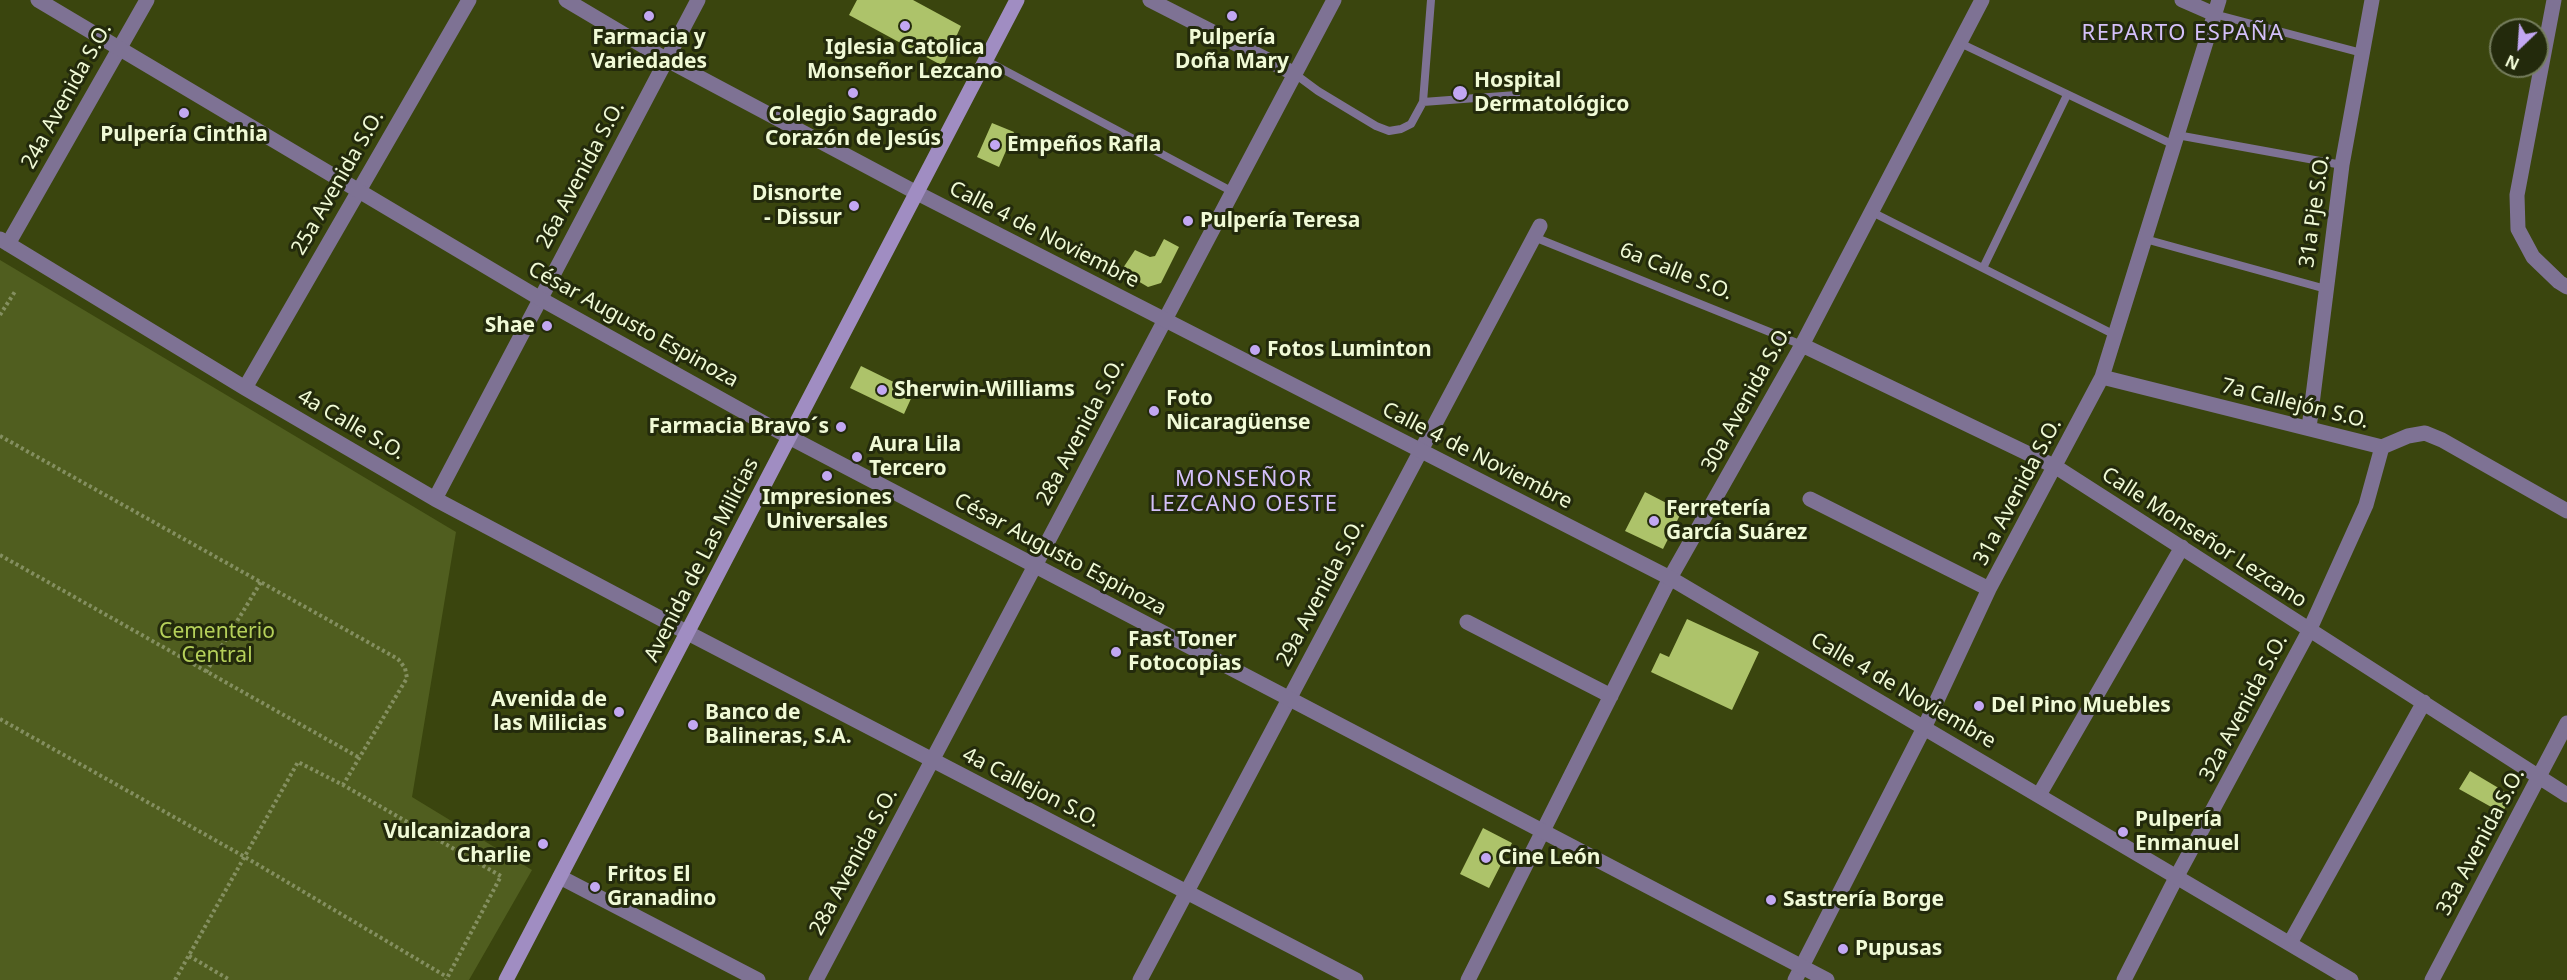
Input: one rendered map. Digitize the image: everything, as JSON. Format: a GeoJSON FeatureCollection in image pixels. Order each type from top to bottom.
{"type":"FeatureCollection","features":[{"type":"Feature","properties":{"kind":"main road","name":"Avenida de Las Milicias"},"geometry":{"type":"LineString","coordinates":[[506,980],[1017,0]]}},
{"type":"Feature","properties":{"kind":"street","name":"César Augusto Espinoza"},"geometry":{"type":"LineString","coordinates":[[38,0],[117,49],[540,298],[789,437],[1544,831],[1799,973],[1827,980]]}},
{"type":"Feature","properties":{"kind":"street","name":"24a Avenida S.O."},"geometry":{"type":"LineString","coordinates":[[4,242],[147,0]]}},
{"type":"Feature","properties":{"kind":"street","name":"25a Avenida S.O."},"geometry":{"type":"LineString","coordinates":[[245,388],[469,0]]}},
{"type":"Feature","properties":{"kind":"street","name":"Calle 4 de Noviembre"},"geometry":{"type":"LineString","coordinates":[[566,0],[667,60],[917,193],[1670,578],[2351,980]]}},
{"type":"Feature","properties":{"kind":"street","name":"26a Avenida S.O."},"geometry":{"type":"LineString","coordinates":[[435,499],[698,0]]}},
{"type":"Feature","properties":{"kind":"street"},"geometry":{"type":"LineString","coordinates":[[1150,0],[1295,74]]}},
{"type":"Feature","properties":{"kind":"street","name":"28a Avenida S.O."},"geometry":{"type":"LineString","coordinates":[[816,980],[1334,0]]}},
{"type":"Feature","properties":{"kind":"street","name":"30a Avenida S.O."},"geometry":{"type":"LineString","coordinates":[[1468,980],[1670,578],[1802,345],[1982,0]]}},
{"type":"Feature","properties":{"kind":"street"},"geometry":{"type":"LineString","coordinates":[[2182,0],[2216,7]]}},
{"type":"Feature","properties":{"kind":"street","name":"31a Pje S.O."},"geometry":{"type":"LineString","coordinates":[[2309,428],[2342,165],[2372,0]]}},
{"type":"Feature","properties":{"kind":"street"},"geometry":{"type":"LineString","coordinates":[[2554,0],[2517,195],[2518,229],[2533,257],[2567,287]]}},
{"type":"Feature","properties":{"kind":"street","name":"31a Avenida S.O."},"geometry":{"type":"LineString","coordinates":[[1799,973],[1924,728],[1989,589],[2102,377],[2216,7]]}},
{"type":"Feature","properties":{"kind":"street","name":"29a Avenida S.O."},"geometry":{"type":"LineString","coordinates":[[1140,980],[1537,231]]}},
{"type":"Feature","properties":{"kind":"street","name":"4a Calle S.O."},"geometry":{"type":"LineString","coordinates":[[4,242],[245,388],[435,499],[688,633]]}},
{"type":"Feature","properties":{"kind":"street","name":"Calle Monseñor Lezcano"},"geometry":{"type":"LineString","coordinates":[[1802,345],[2056,467],[2567,795]]}},
{"type":"Feature","properties":{"kind":"street","name":"7a Callejón S.O."},"geometry":{"type":"LineString","coordinates":[[2102,377],[2382,447],[2408,436],[2425,434],[2442,440],[2567,511]]}},
{"type":"Feature","properties":{"kind":"street","name":"32a Avenida S.O."},"geometry":{"type":"LineString","coordinates":[[2124,980],[2177,876],[2309,631],[2366,505],[2382,447]]}},
{"type":"Feature","properties":{"kind":"street"},"geometry":{"type":"LineString","coordinates":[[1810,499],[1989,589]]}},
{"type":"Feature","properties":{"kind":"street"},"geometry":{"type":"LineString","coordinates":[[2039,795],[2182,547]]}},
{"type":"Feature","properties":{"kind":"street"},"geometry":{"type":"LineString","coordinates":[[1467,622],[1611,696]]}},
{"type":"Feature","properties":{"kind":"street","name":"4a Callejon S.O."},"geometry":{"type":"LineString","coordinates":[[688,633],[1356,980]]}},
{"type":"Feature","properties":{"kind":"street"},"geometry":{"type":"LineString","coordinates":[[2290,943],[2424,702]]}},
{"type":"Feature","properties":{"kind":"street","name":"33a Avenida S.O."},"geometry":{"type":"LineString","coordinates":[[2432,980],[2567,723]]}},
{"type":"Feature","properties":{"kind":"street"},"geometry":{"type":"LineString","coordinates":[[560,877],[758,980]]}},
{"type":"Feature","properties":{"kind":"lane"},"geometry":{"type":"LineString","coordinates":[[1295,74],[1347,109],[1389,131],[1411,124],[1423,102],[1431,0]]}},
{"type":"Feature","properties":{"kind":"lane"},"geometry":{"type":"LineString","coordinates":[[2216,7],[2362,53]]}},
{"type":"Feature","properties":{"kind":"lane"},"geometry":{"type":"LineString","coordinates":[[1960,43],[2067,94],[2175,140],[2342,165]]}},
{"type":"Feature","properties":{"kind":"lane"},"geometry":{"type":"LineString","coordinates":[[987,61],[1233,192]]}},
{"type":"Feature","properties":{"kind":"lane"},"geometry":{"type":"LineString","coordinates":[[1983,268],[2067,94]]}},
{"type":"Feature","properties":{"kind":"lane"},"geometry":{"type":"LineString","coordinates":[[1423,102],[1516,95]]}},
{"type":"Feature","properties":{"kind":"lane"},"geometry":{"type":"LineString","coordinates":[[1872,212],[2115,335]]}},
{"type":"Feature","properties":{"kind":"lane","name":"6a Calle S.O."},"geometry":{"type":"LineString","coordinates":[[1537,231],[1802,345]]}},
{"type":"Feature","properties":{"kind":"lane"},"geometry":{"type":"LineString","coordinates":[[2145,239],[2326,289]]}},
{"type":"Feature","properties":{"kind":"path"},"geometry":{"type":"LineString","coordinates":[[0,315],[16,290]]}},
{"type":"Feature","properties":{"kind":"path"},"geometry":{"type":"LineString","coordinates":[[0,436],[398,659],[405,668],[407,678],[343,785]]}},
{"type":"Feature","properties":{"kind":"path"},"geometry":{"type":"LineString","coordinates":[[0,555],[360,758]]}},
{"type":"Feature","properties":{"kind":"path"},"geometry":{"type":"LineString","coordinates":[[206,672],[261,582]]}},
{"type":"Feature","properties":{"kind":"path"},"geometry":{"type":"LineString","coordinates":[[0,719],[245,857],[446,979],[501,876],[343,785],[298,762],[245,857],[189,956],[176,980]]}},
{"type":"Feature","properties":{"kind":"path"},"geometry":{"type":"LineString","coordinates":[[189,956],[230,980]]}},
{"type":"Feature","properties":{"kind":"green space","name":"Cementerio Central"},"geometry":{"type":"Polygon","coordinates":[[[0,260],[456,532],[412,797],[532,870],[469,980],[0,980],[0,260]]]}},
{"type":"Feature","properties":{"kind":"building"},"geometry":{"type":"Polygon","coordinates":[[[857,0],[913,0],[961,26],[943,66],[849,15],[857,0]]]}},
{"type":"Feature","properties":{"kind":"building","name":"Empeños Rafla"},"geometry":{"type":"Polygon","coordinates":[[[992,123],[1014,132],[999,167],[977,157],[992,123]]]}},
{"type":"Feature","properties":{"kind":"building"},"geometry":{"type":"Polygon","coordinates":[[[1164,239],[1179,247],[1161,283],[1148,287],[1121,271],[1135,250],[1150,257],[1155,256],[1164,239]]]}},
{"type":"Feature","properties":{"kind":"building","name":"Sherwin-Williams"},"geometry":{"type":"Polygon","coordinates":[[[861,366],[914,392],[904,414],[850,388],[861,366]]]}},
{"type":"Feature","properties":{"kind":"building","name":"Ferretería García Suárez"},"geometry":{"type":"Polygon","coordinates":[[[1645,492],[1682,511],[1663,549],[1625,531],[1645,492]]]}},
{"type":"Feature","properties":{"kind":"building"},"geometry":{"type":"Polygon","coordinates":[[[1687,619],[1759,652],[1732,710],[1651,672],[1660,653],[1669,657],[1687,619]]]}},
{"type":"Feature","properties":{"kind":"building"},"geometry":{"type":"Polygon","coordinates":[[[2470,771],[2512,796],[2502,813],[2459,789],[2470,771]]]}},
{"type":"Feature","properties":{"kind":"building","name":"Cine León"},"geometry":{"type":"Polygon","coordinates":[[[1483,828],[1512,843],[1489,888],[1460,874],[1483,828]]]}},
{"type":"Feature","properties":{"kind":"place","name":"Farmacia y Variedades"},"geometry":{"type":"Point","coordinates":[649,16]}},
{"type":"Feature","properties":{"kind":"place","name":"Pulpería Doña Mary"},"geometry":{"type":"Point","coordinates":[1232,16]}},
{"type":"Feature","properties":{"kind":"place","name":"Iglesia Catolica Monseñor Lezcano"},"geometry":{"type":"Point","coordinates":[905,26]}},
{"type":"Feature","properties":{"kind":"place","name":"Colegio Sagrado Corazón de Jesús"},"geometry":{"type":"Point","coordinates":[853,93]}},
{"type":"Feature","properties":{"kind":"place","name":"Hospital Dermatológico"},"geometry":{"type":"Point","coordinates":[1460,93]}},
{"type":"Feature","properties":{"kind":"place","name":"Pulpería Cinthia"},"geometry":{"type":"Point","coordinates":[184,113]}},
{"type":"Feature","properties":{"kind":"place","name":"Empeños Rafla"},"geometry":{"type":"Point","coordinates":[995,145]}},
{"type":"Feature","properties":{"kind":"place","name":"Disnorte - Dissur"},"geometry":{"type":"Point","coordinates":[854,206]}},
{"type":"Feature","properties":{"kind":"place","name":"Pulpería Teresa"},"geometry":{"type":"Point","coordinates":[1188,221]}},
{"type":"Feature","properties":{"kind":"place","name":"Shae"},"geometry":{"type":"Point","coordinates":[547,326]}},
{"type":"Feature","properties":{"kind":"place","name":"Fotos Luminton"},"geometry":{"type":"Point","coordinates":[1255,350]}},
{"type":"Feature","properties":{"kind":"place","name":"Sherwin-Williams"},"geometry":{"type":"Point","coordinates":[882,390]}},
{"type":"Feature","properties":{"kind":"place","name":"Foto Nicaragüense"},"geometry":{"type":"Point","coordinates":[1154,411]}},
{"type":"Feature","properties":{"kind":"place","name":"Farmacia Bravo´s"},"geometry":{"type":"Point","coordinates":[841,427]}},
{"type":"Feature","properties":{"kind":"place","name":"Aura Lila Tercero"},"geometry":{"type":"Point","coordinates":[857,457]}},
{"type":"Feature","properties":{"kind":"place","name":"Impresiones Universales"},"geometry":{"type":"Point","coordinates":[827,476]}},
{"type":"Feature","properties":{"kind":"place","name":"Ferretería García Suárez"},"geometry":{"type":"Point","coordinates":[1654,521]}},
{"type":"Feature","properties":{"kind":"place","name":"Fast Toner Fotocopias"},"geometry":{"type":"Point","coordinates":[1116,652]}},
{"type":"Feature","properties":{"kind":"place","name":"Del Pino Muebles"},"geometry":{"type":"Point","coordinates":[1979,706]}},
{"type":"Feature","properties":{"kind":"place","name":"Avenida de las Milicias"},"geometry":{"type":"Point","coordinates":[619,712]}},
{"type":"Feature","properties":{"kind":"place","name":"Banco de Balineras, S.A."},"geometry":{"type":"Point","coordinates":[693,725]}},
{"type":"Feature","properties":{"kind":"place","name":"Pulpería Enmanuel"},"geometry":{"type":"Point","coordinates":[2123,832]}},
{"type":"Feature","properties":{"kind":"place","name":"Vulcanizadora Charlie"},"geometry":{"type":"Point","coordinates":[543,844]}},
{"type":"Feature","properties":{"kind":"place","name":"Cine León"},"geometry":{"type":"Point","coordinates":[1486,858]}},
{"type":"Feature","properties":{"kind":"place","name":"Fritos El Granadino"},"geometry":{"type":"Point","coordinates":[595,887]}},
{"type":"Feature","properties":{"kind":"place","name":"Sastrería Borge"},"geometry":{"type":"Point","coordinates":[1771,900]}},
{"type":"Feature","properties":{"kind":"place","name":"Pupusas"},"geometry":{"type":"Point","coordinates":[1843,949]}},
{"type":"Feature","properties":{"kind":"district","name":"REPARTO ESPAÑA"},"geometry":{"type":"Point","coordinates":[2183,34]}},
{"type":"Feature","properties":{"kind":"district","name":"MONSEÑOR LEZCANO OESTE"},"geometry":{"type":"Point","coordinates":[1244,492]}}]}
